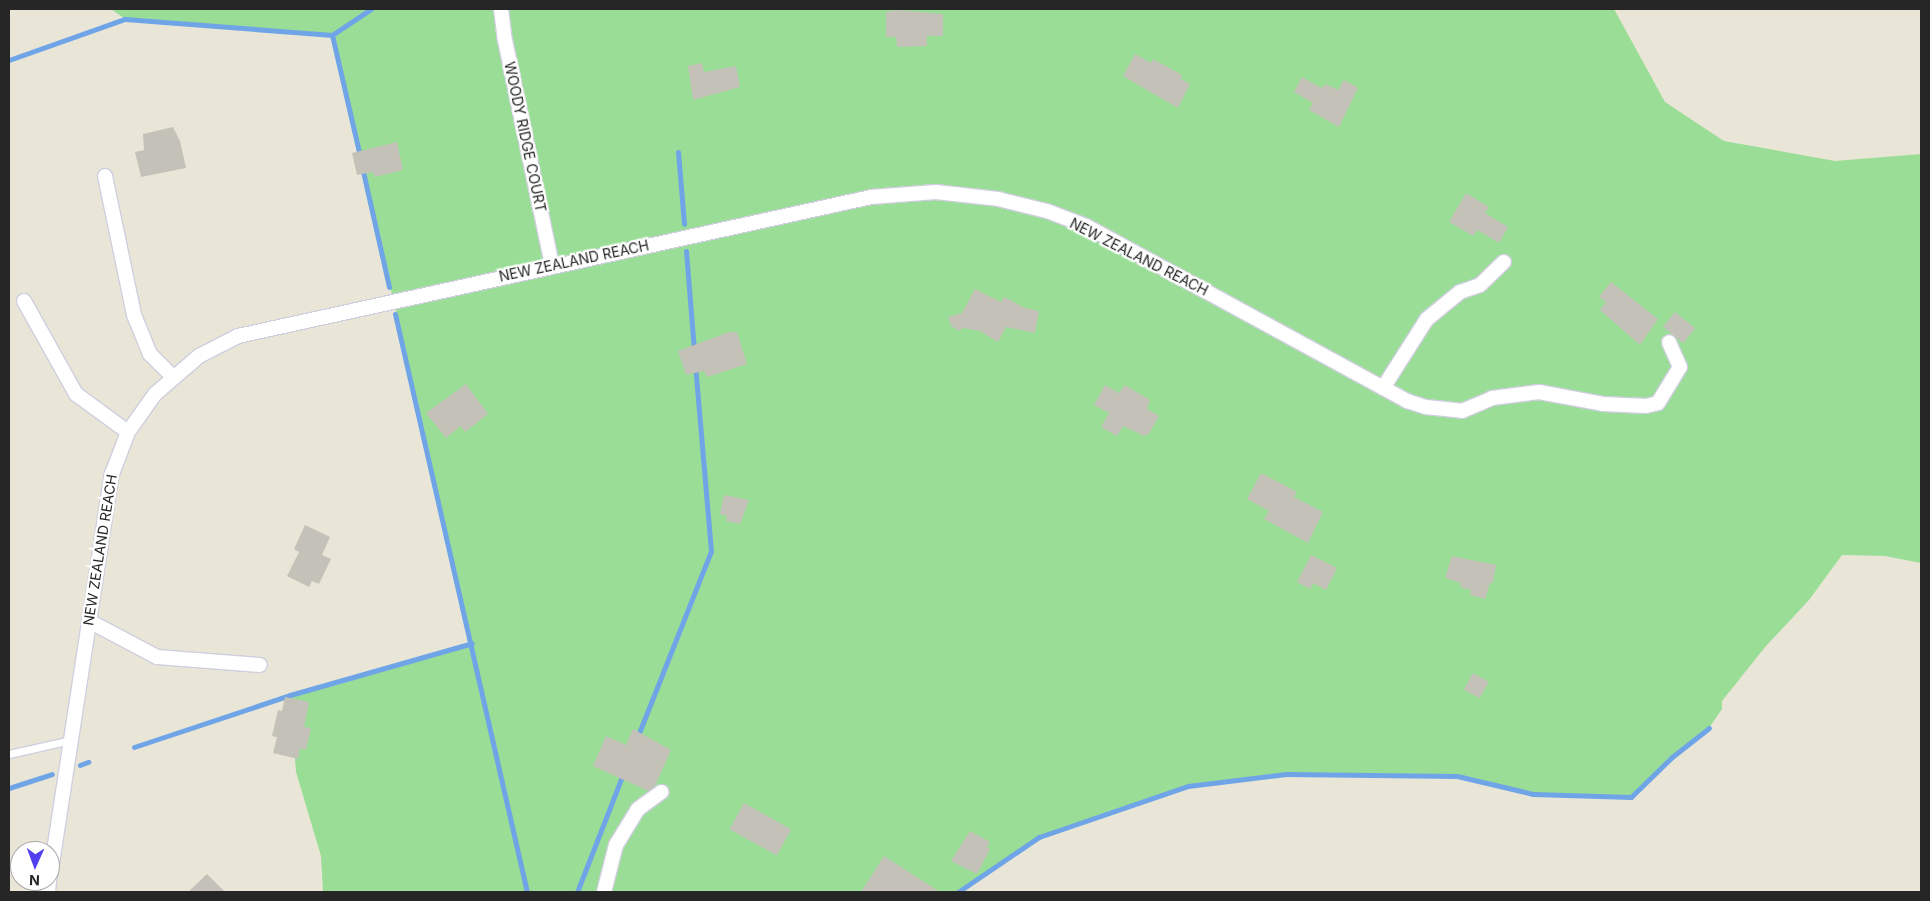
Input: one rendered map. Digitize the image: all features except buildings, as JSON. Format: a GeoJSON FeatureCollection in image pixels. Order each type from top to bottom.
{"type":"FeatureCollection","features":[{"type":"Feature","properties":{"kind":"street","name":"WOODY RIDGE COURT"},"geometry":{"type":"LineString","coordinates":[[501,9],[505,40],[552,265]]}},
{"type":"Feature","properties":{"kind":"street"},"geometry":{"type":"LineString","coordinates":[[105,176],[134,315],[150,354],[172,376]]}},
{"type":"Feature","properties":{"kind":"street","name":"NEW ZEALAND REACH"},"geometry":{"type":"LineString","coordinates":[[56,841],[109,487],[128,432],[172,376],[199,356],[238,336],[552,265],[871,197],[936,192],[998,198],[1046,211],[1086,226],[1383,388],[1426,407],[1462,412],[1492,398],[1539,392],[1603,404],[1646,406],[1658,403],[1680,367],[1669,342]]}},
{"type":"Feature","properties":{"kind":"street"},"geometry":{"type":"LineString","coordinates":[[1383,388],[1427,319],[1460,292],[1480,285],[1504,262]]}},
{"type":"Feature","properties":{"kind":"street"},"geometry":{"type":"LineString","coordinates":[[24,301],[76,394],[128,432]]}},
{"type":"Feature","properties":{"kind":"street"},"geometry":{"type":"LineString","coordinates":[[89,621],[157,657],[260,665]]}},
{"type":"Feature","properties":{"kind":"street"},"geometry":{"type":"LineString","coordinates":[[604,892],[616,845],[638,809],[661,792]]}},
{"type":"Feature","properties":{"kind":"lane"},"geometry":{"type":"LineString","coordinates":[[9,754],[71,740]]}},
{"type":"Feature","properties":{"kind":"green space"},"geometry":{"type":"Polygon","coordinates":[[[111,9],[1614,9],[1665,102],[1724,141],[1835,161],[1921,154],[1921,563],[1885,556],[1842,555],[1809,600],[1766,646],[1722,701],[1722,709],[1709,728],[1672,757],[1631,797],[1533,794],[1458,776],[1286,774],[1188,786],[1039,837],[958,892],[323,892],[321,856],[296,772],[290,695],[472,642],[332,35],[125,19],[111,9]]]}},
{"type":"Feature","properties":{"kind":"waterway"},"geometry":{"type":"LineString","coordinates":[[9,60],[125,19],[332,35],[371,9]]}},
{"type":"Feature","properties":{"kind":"waterway"},"geometry":{"type":"LineString","coordinates":[[332,35],[360,156]]}},
{"type":"Feature","properties":{"kind":"waterway"},"geometry":{"type":"LineString","coordinates":[[678,152],[684,224]]}},
{"type":"Feature","properties":{"kind":"waterway"},"geometry":{"type":"LineString","coordinates":[[362,167],[389,287]]}},
{"type":"Feature","properties":{"kind":"waterway"},"geometry":{"type":"LineString","coordinates":[[686,251],[694,350]]}},
{"type":"Feature","properties":{"kind":"waterway"},"geometry":{"type":"LineString","coordinates":[[395,314],[527,892]]}},
{"type":"Feature","properties":{"kind":"waterway"},"geometry":{"type":"LineString","coordinates":[[637,738],[711,551],[695,366]]}},
{"type":"Feature","properties":{"kind":"waterway"},"geometry":{"type":"LineString","coordinates":[[134,747],[290,695],[472,643]]}},
{"type":"Feature","properties":{"kind":"waterway"},"geometry":{"type":"LineString","coordinates":[[958,892],[1039,837],[1188,786],[1286,774],[1457,776],[1533,794],[1631,797],[1672,757],[1709,728]]}},
{"type":"Feature","properties":{"kind":"waterway"},"geometry":{"type":"LineString","coordinates":[[80,765],[88,762]]}},
{"type":"Feature","properties":{"kind":"waterway"},"geometry":{"type":"LineString","coordinates":[[9,788],[52,774]]}},
{"type":"Feature","properties":{"kind":"waterway"},"geometry":{"type":"LineString","coordinates":[[577,892],[623,774]]}}]}
